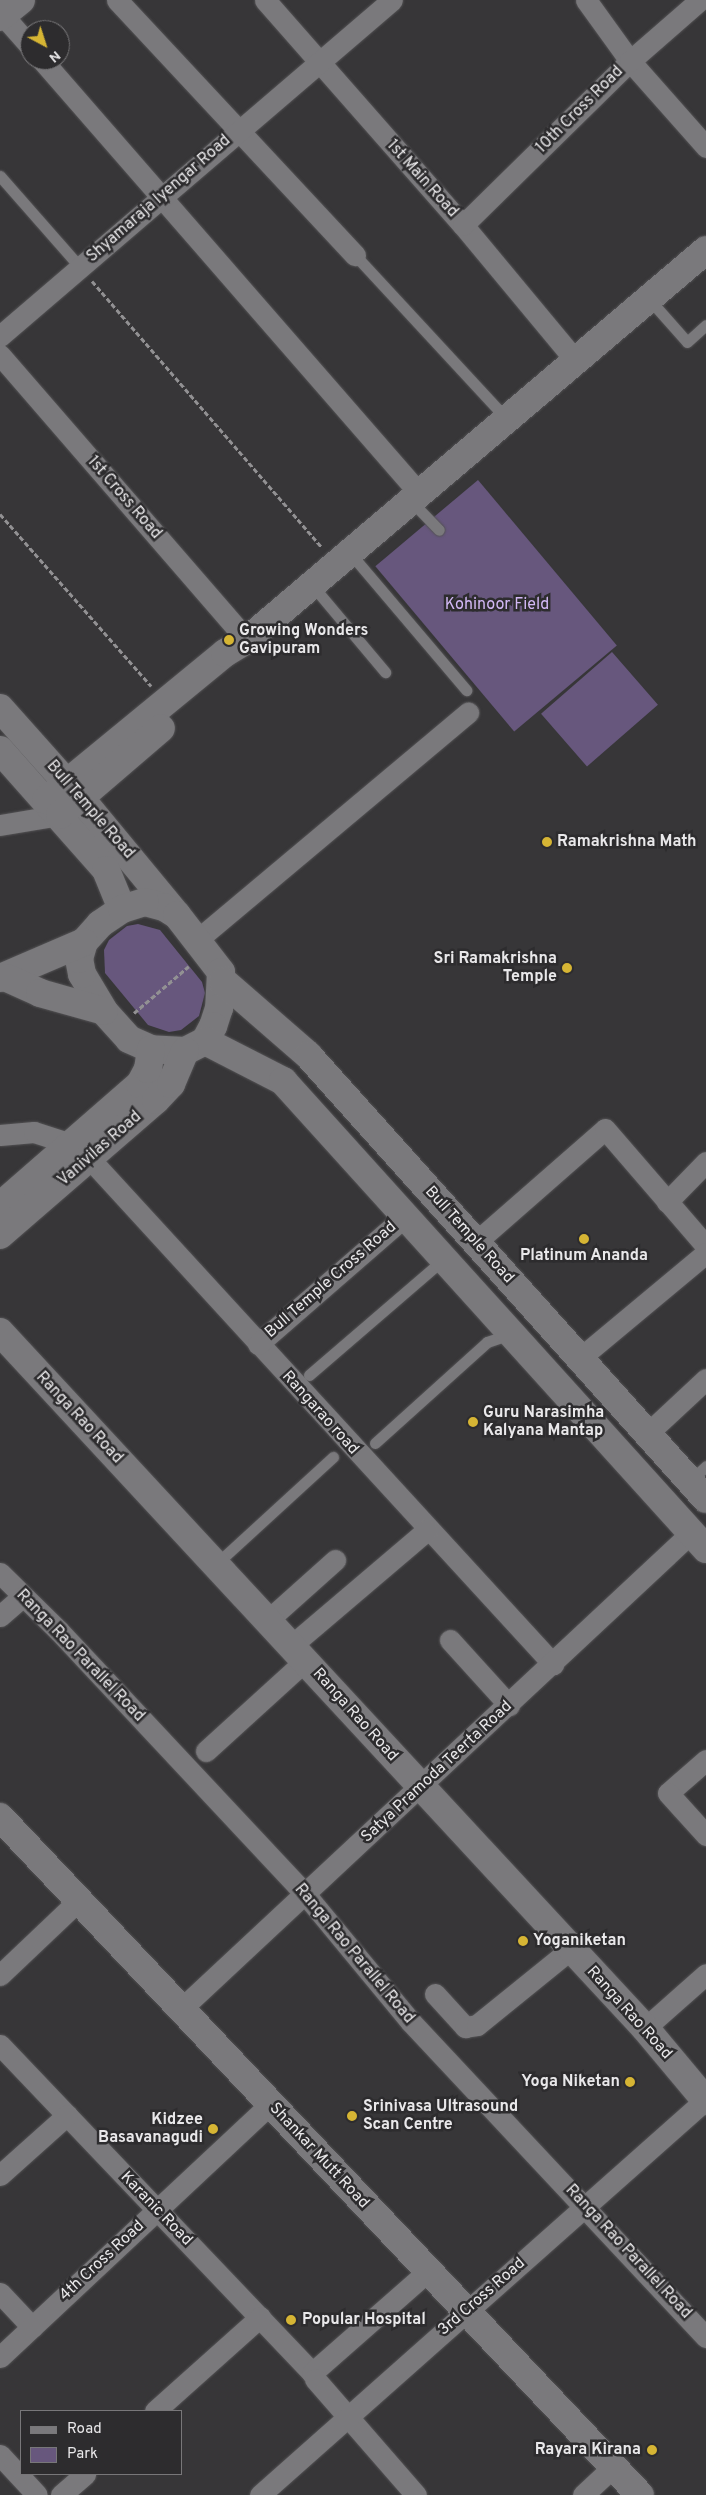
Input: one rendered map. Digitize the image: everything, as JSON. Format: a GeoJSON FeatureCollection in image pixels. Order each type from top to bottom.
{"type":"FeatureCollection","features":[{"type":"Feature","properties":{"kind":"main road"},"geometry":{"type":"LineString","coordinates":[[74,791],[164,702],[225,652],[247,640],[706,250]]}},
{"type":"Feature","properties":{"kind":"main road"},"geometry":{"type":"LineString","coordinates":[[53,808],[240,658],[247,640]]}},
{"type":"Feature","properties":{"kind":"main road","name":"Bull Temple Road"},"geometry":{"type":"LineString","coordinates":[[0,708],[74,791],[177,915]]}},
{"type":"Feature","properties":{"kind":"main road","name":"Bull Temple Road"},"geometry":{"type":"LineString","coordinates":[[0,750],[106,870],[122,909]]}},
{"type":"Feature","properties":{"kind":"main road"},"geometry":{"type":"LineString","coordinates":[[3,978],[84,942],[100,924],[122,909],[144,902],[164,907],[177,915],[195,952],[221,972],[223,981],[220,1008],[195,1046]]}},
{"type":"Feature","properties":{"kind":"main road"},"geometry":{"type":"LineString","coordinates":[[84,942],[79,959],[82,974],[104,1011],[130,1039],[151,1049],[195,1046],[283,1081],[699,1541]]}},
{"type":"Feature","properties":{"kind":"main road"},"geometry":{"type":"LineString","coordinates":[[3,978],[40,993],[104,1011]]}},
{"type":"Feature","properties":{"kind":"main road","name":"Bull Temple Road"},"geometry":{"type":"LineString","coordinates":[[223,981],[308,1055],[648,1433],[701,1482]]}},
{"type":"Feature","properties":{"kind":"main road","name":"Vanivilas Road"},"geometry":{"type":"LineString","coordinates":[[0,1235],[80,1151],[171,1084],[195,1046]]}},
{"type":"Feature","properties":{"kind":"main road"},"geometry":{"type":"LineString","coordinates":[[0,1206],[80,1151],[140,1084],[148,1069],[151,1049]]}},
{"type":"Feature","properties":{"kind":"main road","name":"Ranga Rao Road"},"geometry":{"type":"LineString","coordinates":[[0,1332],[215,1565],[299,1652],[420,1787],[645,2028],[706,2101]]}},
{"type":"Feature","properties":{"kind":"main road","name":"Shankar Mutt Road"},"geometry":{"type":"LineString","coordinates":[[0,1817],[640,2495]]}},
{"type":"Feature","properties":{"kind":"street"},"geometry":{"type":"LineString","coordinates":[[117,0],[355,255]]}},
{"type":"Feature","properties":{"kind":"street","name":"1st Main Road"},"geometry":{"type":"LineString","coordinates":[[265,0],[463,225],[576,361]]}},
{"type":"Feature","properties":{"kind":"street","name":"Shyamaraja Iyengar Road"},"geometry":{"type":"LineString","coordinates":[[0,336],[318,61],[392,0]]}},
{"type":"Feature","properties":{"kind":"street"},"geometry":{"type":"LineString","coordinates":[[586,0],[630,61],[706,147]]}},
{"type":"Feature","properties":{"kind":"street","name":"10th Cross Road"},"geometry":{"type":"LineString","coordinates":[[463,225],[630,61],[700,0]]}},
{"type":"Feature","properties":{"kind":"street"},"geometry":{"type":"LineString","coordinates":[[6,11],[20,31]]}},
{"type":"Feature","properties":{"kind":"street"},"geometry":{"type":"LineString","coordinates":[[51,70],[163,196],[415,498]]}},
{"type":"Feature","properties":{"kind":"street","name":"1st Cross Road"},"geometry":{"type":"LineString","coordinates":[[0,355],[247,640]]}},
{"type":"Feature","properties":{"kind":"street"},"geometry":{"type":"LineString","coordinates":[[195,952],[468,713]]}},
{"type":"Feature","properties":{"kind":"street"},"geometry":{"type":"LineString","coordinates":[[0,825],[53,808]]}},
{"type":"Feature","properties":{"kind":"street"},"geometry":{"type":"LineString","coordinates":[[476,1242],[605,1129],[706,1246]]}},
{"type":"Feature","properties":{"kind":"street"},"geometry":{"type":"LineString","coordinates":[[0,1135],[34,1132],[80,1151]]}},
{"type":"Feature","properties":{"kind":"street","name":"Rangarao road"},"geometry":{"type":"LineString","coordinates":[[80,1151],[427,1530],[553,1664]]}},
{"type":"Feature","properties":{"kind":"street"},"geometry":{"type":"LineString","coordinates":[[667,1202],[706,1162]]}},
{"type":"Feature","properties":{"kind":"street","name":"Bull Temple Cross Road"},"geometry":{"type":"LineString","coordinates":[[258,1344],[405,1216]]}},
{"type":"Feature","properties":{"kind":"street"},"geometry":{"type":"LineString","coordinates":[[580,1358],[706,1254]]}},
{"type":"Feature","properties":{"kind":"street"},"geometry":{"type":"LineString","coordinates":[[648,1433],[706,1379]]}},
{"type":"Feature","properties":{"kind":"street"},"geometry":{"type":"LineString","coordinates":[[206,1751],[299,1652],[427,1530]]}},
{"type":"Feature","properties":{"kind":"street","name":"Satya Pramoda Teerta Road"},"geometry":{"type":"LineString","coordinates":[[181,2009],[553,1664],[699,1541]]}},
{"type":"Feature","properties":{"kind":"street"},"geometry":{"type":"LineString","coordinates":[[268,1620],[335,1560]]}},
{"type":"Feature","properties":{"kind":"street","name":"Ranga Rao Parallel Road"},"geometry":{"type":"LineString","coordinates":[[0,1573],[22,1597],[59,1631],[305,1894],[410,2021],[706,2337]]}},
{"type":"Feature","properties":{"kind":"street"},"geometry":{"type":"LineString","coordinates":[[0,1616],[22,1597]]}},
{"type":"Feature","properties":{"kind":"street"},"geometry":{"type":"LineString","coordinates":[[450,1640],[509,1705]]}},
{"type":"Feature","properties":{"kind":"street"},"geometry":{"type":"LineString","coordinates":[[706,1760],[668,1793],[706,1835]]}},
{"type":"Feature","properties":{"kind":"street"},"geometry":{"type":"LineString","coordinates":[[0,1975],[78,1901]]}},
{"type":"Feature","properties":{"kind":"street"},"geometry":{"type":"LineString","coordinates":[[435,1994],[465,2026],[478,2025],[570,1949]]}},
{"type":"Feature","properties":{"kind":"street"},"geometry":{"type":"LineString","coordinates":[[645,2028],[706,1974]]}},
{"type":"Feature","properties":{"kind":"street","name":"Karanic Road"},"geometry":{"type":"LineString","coordinates":[[0,2045],[260,2317],[314,2376],[416,2495]]}},
{"type":"Feature","properties":{"kind":"street","name":"3rd Cross Road"},"geometry":{"type":"LineString","coordinates":[[260,2495],[347,2416],[706,2101]]}},
{"type":"Feature","properties":{"kind":"street","name":"4th Cross Road"},"geometry":{"type":"LineString","coordinates":[[0,2357],[270,2104]]}},
{"type":"Feature","properties":{"kind":"street"},"geometry":{"type":"LineString","coordinates":[[0,2175],[67,2115]]}},
{"type":"Feature","properties":{"kind":"street"},"geometry":{"type":"LineString","coordinates":[[314,2376],[428,2271]]}},
{"type":"Feature","properties":{"kind":"street"},"geometry":{"type":"LineString","coordinates":[[0,2293],[32,2327]]}},
{"type":"Feature","properties":{"kind":"street"},"geometry":{"type":"LineString","coordinates":[[156,2410],[260,2317]]}},
{"type":"Feature","properties":{"kind":"street"},"geometry":{"type":"LineString","coordinates":[[0,2455],[37,2495]]}},
{"type":"Feature","properties":{"kind":"street"},"geometry":{"type":"LineString","coordinates":[[583,2495],[613,2467]]}},
{"type":"Feature","properties":{"kind":"street"},"geometry":{"type":"LineString","coordinates":[[61,2495],[84,2475]]}},
{"type":"Feature","properties":{"kind":"lane"},"geometry":{"type":"LineString","coordinates":[[0,176],[80,267]]}},
{"type":"Feature","properties":{"kind":"lane"},"geometry":{"type":"LineString","coordinates":[[355,255],[508,419]]}},
{"type":"Feature","properties":{"kind":"lane"},"geometry":{"type":"LineString","coordinates":[[649,299],[687,342],[706,326]]}},
{"type":"Feature","properties":{"kind":"lane"},"geometry":{"type":"LineString","coordinates":[[415,498],[438,530]]}},
{"type":"Feature","properties":{"kind":"lane"},"geometry":{"type":"LineString","coordinates":[[343,558],[466,690]]}},
{"type":"Feature","properties":{"kind":"lane"},"geometry":{"type":"LineString","coordinates":[[312,585],[385,672]]}},
{"type":"Feature","properties":{"kind":"lane"},"geometry":{"type":"LineString","coordinates":[[309,1375],[444,1259]]}},
{"type":"Feature","properties":{"kind":"lane"},"geometry":{"type":"LineString","coordinates":[[375,1443],[486,1342],[511,1334]]}},
{"type":"Feature","properties":{"kind":"lane"},"geometry":{"type":"LineString","coordinates":[[215,1565],[333,1458]]}},
{"type":"Feature","properties":{"kind":"path"},"geometry":{"type":"LineString","coordinates":[[80,267],[343,558]]}},
{"type":"Feature","properties":{"kind":"path"},"geometry":{"type":"LineString","coordinates":[[0,514],[164,702]]}},
{"type":"Feature","properties":{"kind":"path"},"geometry":{"type":"LineString","coordinates":[[132,1015],[195,952]]}},
{"type":"Feature","properties":{"kind":"green space","name":"Kohinoor Field"},"geometry":{"type":"Polygon","coordinates":[[[478,480],[617,645],[514,732],[375,566],[478,480]]]}},
{"type":"Feature","properties":{"kind":"green space"},"geometry":{"type":"Polygon","coordinates":[[[612,652],[658,705],[587,766],[541,714],[612,652]]]}},
{"type":"Feature","properties":{"kind":"green space"},"geometry":{"type":"Polygon","coordinates":[[[138,924],[160,930],[202,982],[205,993],[199,1016],[181,1030],[169,1032],[148,1025],[105,973],[104,950],[109,940],[127,926],[138,924]]]}},
{"type":"Feature","properties":{"kind":"place","name":"Growing Wonders Gavipuram"},"geometry":{"type":"Point","coordinates":[229,640]}},
{"type":"Feature","properties":{"kind":"place","name":"Ramakrishna Math"},"geometry":{"type":"Point","coordinates":[547,842]}},
{"type":"Feature","properties":{"kind":"place","name":"Sri Ramakrishna Temple"},"geometry":{"type":"Point","coordinates":[567,968]}},
{"type":"Feature","properties":{"kind":"place","name":"Platinum Ananda"},"geometry":{"type":"Point","coordinates":[584,1239]}},
{"type":"Feature","properties":{"kind":"place","name":"Guru Narasimha Kalyana Mantap"},"geometry":{"type":"Point","coordinates":[473,1422]}},
{"type":"Feature","properties":{"kind":"place","name":"Yoganiketan"},"geometry":{"type":"Point","coordinates":[523,1941]}},
{"type":"Feature","properties":{"kind":"place","name":"Yoga Niketan"},"geometry":{"type":"Point","coordinates":[630,2082]}},
{"type":"Feature","properties":{"kind":"place","name":"Srinivasa Ultrasound Scan Centre"},"geometry":{"type":"Point","coordinates":[352,2116]}},
{"type":"Feature","properties":{"kind":"place","name":"Kidzee Basavanagudi"},"geometry":{"type":"Point","coordinates":[213,2129]}},
{"type":"Feature","properties":{"kind":"place","name":"Popular Hospital"},"geometry":{"type":"Point","coordinates":[291,2320]}},
{"type":"Feature","properties":{"kind":"place","name":"Rayara Kirana"},"geometry":{"type":"Point","coordinates":[652,2450]}}]}
